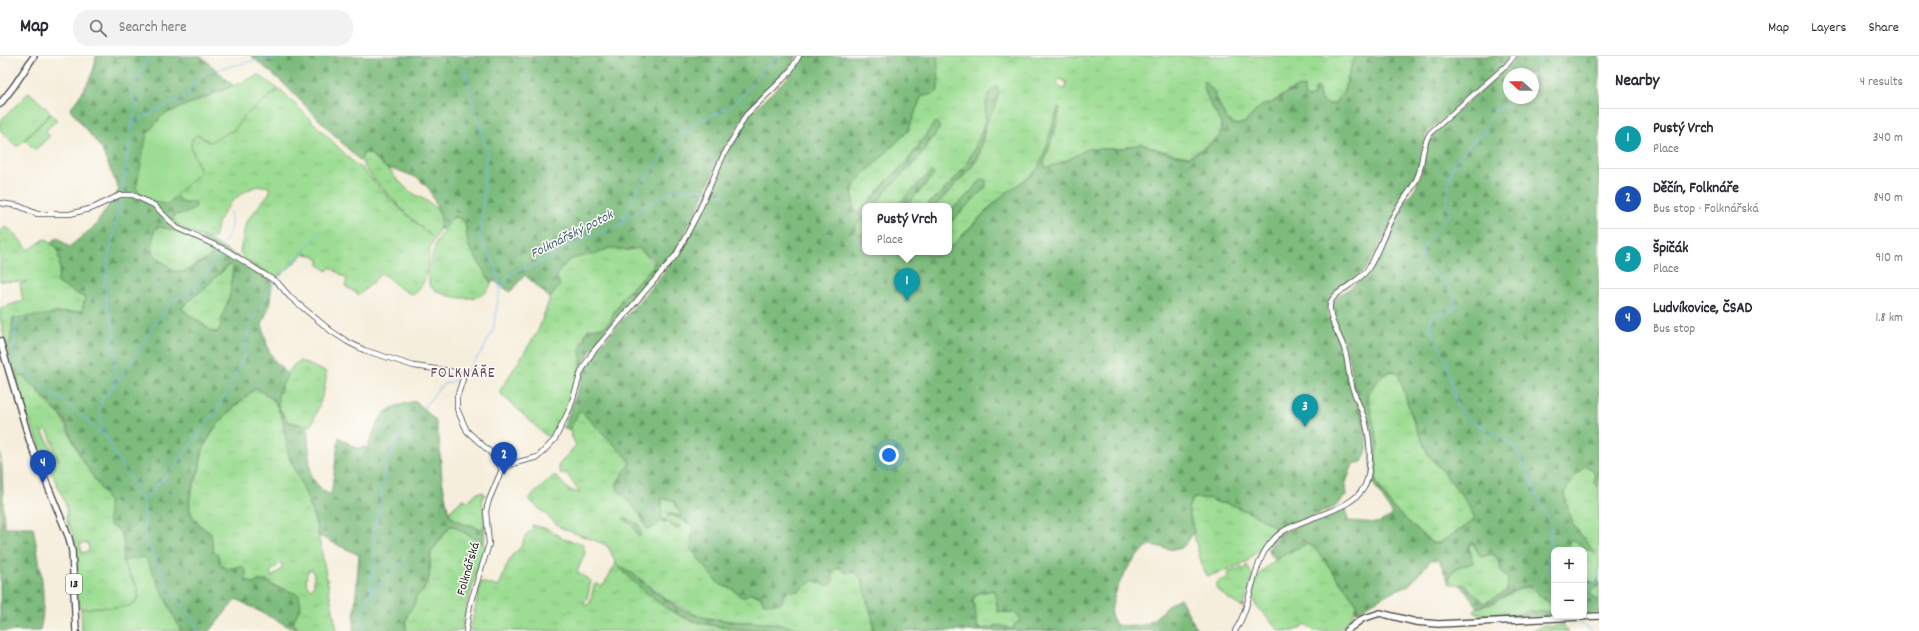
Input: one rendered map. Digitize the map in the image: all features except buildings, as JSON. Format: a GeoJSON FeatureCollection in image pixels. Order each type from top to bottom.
{"type":"FeatureCollection","features":[{"type":"Feature","properties":{"kind":"main road"},"geometry":{"type":"LineString","coordinates":[[0,104],[18,81],[34,56]]}},
{"type":"Feature","properties":{"kind":"main road","name":"13"},"geometry":{"type":"LineString","coordinates":[[0,340],[30,442],[69,538],[72,551],[76,631]]}},
{"type":"Feature","properties":{"kind":"main road"},"geometry":{"type":"LineString","coordinates":[[1346,631],[1362,619],[1380,613],[1416,622],[1438,624],[1599,616]]}},
{"type":"Feature","properties":{"kind":"street"},"geometry":{"type":"LineString","coordinates":[[0,203],[20,206],[37,214],[70,214],[93,208],[120,195],[133,195],[154,204],[178,228],[226,250],[278,283],[290,297],[331,331],[348,342],[364,350],[414,366],[450,371],[461,375],[463,379],[457,397],[457,409],[467,431],[490,452],[502,469],[515,463],[538,456],[555,439],[570,408],[581,372],[592,353],[676,255],[698,213],[723,156],[746,115],[788,73],[799,56]]}},
{"type":"Feature","properties":{"kind":"street"},"geometry":{"type":"LineString","coordinates":[[1235,631],[1248,606],[1255,576],[1266,549],[1281,533],[1350,501],[1362,492],[1367,481],[1370,448],[1364,417],[1355,396],[1344,347],[1330,315],[1332,299],[1336,294],[1358,280],[1366,272],[1376,257],[1394,214],[1416,181],[1426,138],[1506,66],[1514,56]]}},
{"type":"Feature","properties":{"kind":"street","name":"Folknářská"},"geometry":{"type":"LineString","coordinates":[[466,631],[470,604],[489,544],[486,511],[502,469]]}},
{"type":"Feature","properties":{"kind":"green space"},"geometry":{"type":"Polygon","coordinates":[[[96,56],[201,56],[233,85],[163,115],[167,204],[178,197],[184,203],[195,203],[196,207],[189,212],[174,215],[173,221],[187,231],[202,236],[272,277],[270,304],[262,324],[268,349],[275,361],[288,374],[279,393],[278,403],[288,422],[302,425],[307,424],[311,477],[323,491],[331,495],[339,437],[355,448],[368,447],[379,420],[388,410],[416,401],[435,420],[439,437],[442,480],[449,514],[461,524],[471,525],[480,530],[485,526],[484,544],[453,526],[450,526],[431,553],[429,578],[423,591],[416,596],[414,605],[408,613],[406,631],[353,631],[359,555],[319,536],[303,486],[289,457],[282,417],[274,400],[258,389],[256,388],[240,401],[225,416],[207,440],[191,491],[190,509],[196,523],[211,534],[213,550],[218,555],[221,565],[228,569],[242,566],[246,570],[246,580],[254,584],[258,581],[267,581],[275,587],[282,588],[299,595],[301,606],[293,622],[296,628],[302,631],[297,631],[236,599],[210,631],[181,631],[145,557],[123,561],[122,535],[119,531],[109,525],[108,500],[81,458],[64,419],[25,377],[18,375],[17,381],[6,347],[10,342],[13,318],[82,311],[85,298],[57,283],[60,269],[59,257],[57,247],[51,244],[57,237],[69,247],[95,226],[119,190],[101,148],[70,109],[87,84],[96,56]],[[157,227],[154,231],[152,253],[174,271],[184,272],[210,257],[216,250],[214,247],[177,232],[163,227],[157,227]],[[232,264],[227,266],[207,286],[182,307],[183,310],[213,332],[218,332],[219,330],[229,297],[233,270],[232,264]]]}},
{"type":"Feature","properties":{"kind":"green space"},"geometry":{"type":"Polygon","coordinates":[[[251,56],[797,56],[787,72],[764,92],[744,115],[721,155],[696,212],[674,254],[590,352],[578,374],[582,360],[580,351],[588,330],[604,327],[610,322],[613,313],[619,306],[622,298],[653,266],[655,261],[639,248],[628,250],[609,248],[599,253],[569,260],[556,275],[560,285],[550,298],[525,275],[510,292],[493,280],[491,283],[468,245],[465,222],[457,217],[453,217],[444,230],[440,229],[441,218],[430,190],[418,178],[400,171],[386,168],[369,153],[364,153],[360,161],[281,81],[251,56]]]}},
{"type":"Feature","properties":{"kind":"green space"},"geometry":{"type":"Polygon","coordinates":[[[802,56],[937,56],[939,80],[937,92],[930,95],[922,95],[908,131],[854,185],[854,208],[857,215],[862,210],[862,219],[855,225],[854,230],[859,235],[862,234],[862,255],[952,255],[952,246],[1004,194],[1032,175],[1038,168],[1044,154],[1058,107],[1060,108],[1057,123],[1044,163],[1046,168],[1068,160],[1087,149],[1119,149],[1141,144],[1176,155],[1189,157],[1207,146],[1217,138],[1222,131],[1221,124],[1207,96],[1203,82],[1214,92],[1222,112],[1231,122],[1237,125],[1246,122],[1262,105],[1270,104],[1295,88],[1304,87],[1304,95],[1307,98],[1314,96],[1314,90],[1318,87],[1321,101],[1326,104],[1334,104],[1343,92],[1355,56],[1512,56],[1505,65],[1428,132],[1425,137],[1417,173],[1374,256],[1365,270],[1347,286],[1334,293],[1328,305],[1328,315],[1342,348],[1362,418],[1368,448],[1362,462],[1353,464],[1345,485],[1346,496],[1335,507],[1289,526],[1266,546],[1264,544],[1275,530],[1275,527],[1251,513],[1227,503],[1219,503],[1208,498],[1194,498],[1188,508],[1194,531],[1185,545],[1181,548],[1171,549],[1150,545],[1135,559],[1123,576],[1112,605],[1111,615],[1116,625],[1130,626],[1148,623],[1170,604],[1180,598],[1198,631],[873,631],[873,621],[861,578],[856,573],[850,571],[845,573],[840,567],[833,571],[833,584],[826,586],[813,580],[799,591],[786,592],[782,602],[778,604],[765,603],[763,602],[761,596],[750,593],[746,597],[742,597],[733,589],[719,584],[691,549],[690,544],[693,534],[690,533],[693,530],[692,525],[671,515],[667,517],[669,513],[682,517],[674,501],[662,498],[661,518],[680,526],[678,529],[673,528],[669,522],[661,522],[653,528],[647,529],[640,514],[617,489],[618,482],[630,461],[580,411],[569,430],[563,427],[588,363],[593,354],[678,256],[725,157],[748,116],[790,75],[802,56]],[[994,590],[976,594],[973,600],[978,629],[992,628],[999,625],[1013,629],[1014,625],[1020,621],[1020,617],[1014,613],[998,612],[994,590]]]}},
{"type":"Feature","properties":{"kind":"green space"},"geometry":{"type":"Polygon","coordinates":[[[937,56],[1355,56],[1343,92],[1334,104],[1326,104],[1321,101],[1318,87],[1314,90],[1314,96],[1307,98],[1300,87],[1290,91],[1274,101],[1265,104],[1241,124],[1230,122],[1225,117],[1219,110],[1203,83],[1210,104],[1220,119],[1222,132],[1218,138],[1189,157],[1176,155],[1141,144],[1119,149],[1087,149],[1068,160],[1046,168],[1044,163],[1057,123],[1060,108],[1045,155],[1038,168],[990,208],[952,246],[952,221],[979,194],[982,179],[961,202],[952,209],[952,203],[937,203],[966,174],[979,156],[987,120],[997,100],[997,92],[995,87],[990,94],[985,120],[974,152],[963,170],[939,195],[929,203],[909,203],[934,174],[922,180],[899,203],[877,203],[887,190],[919,157],[939,129],[935,122],[907,162],[887,181],[868,203],[862,203],[862,209],[857,215],[854,208],[853,198],[853,189],[856,181],[908,131],[922,95],[937,92],[937,56]],[[1060,79],[1057,82],[1061,88],[1065,89],[1067,85],[1066,82],[1060,79]]]}},
{"type":"Feature","properties":{"kind":"green space"},"geometry":{"type":"Polygon","coordinates":[[[1517,56],[1599,56],[1599,488],[1594,483],[1595,477],[1593,470],[1585,466],[1572,480],[1564,494],[1573,525],[1596,554],[1587,549],[1587,547],[1584,547],[1572,540],[1569,541],[1568,547],[1551,547],[1551,604],[1539,595],[1533,587],[1528,586],[1515,590],[1484,606],[1478,607],[1460,584],[1465,585],[1485,603],[1507,591],[1508,579],[1502,572],[1497,557],[1491,554],[1481,557],[1474,544],[1471,542],[1469,547],[1473,563],[1460,566],[1453,570],[1449,577],[1449,583],[1439,560],[1431,560],[1409,585],[1389,593],[1356,612],[1357,604],[1315,548],[1307,544],[1274,559],[1267,550],[1280,535],[1291,529],[1346,507],[1348,521],[1378,523],[1392,516],[1392,513],[1373,483],[1371,470],[1371,448],[1353,381],[1350,361],[1332,315],[1331,306],[1337,296],[1349,289],[1368,273],[1377,258],[1395,215],[1415,188],[1421,174],[1428,139],[1431,134],[1503,71],[1503,104],[1539,104],[1539,68],[1507,68],[1517,56]],[[1389,371],[1379,379],[1367,394],[1378,445],[1376,454],[1376,482],[1393,508],[1432,543],[1439,543],[1474,521],[1474,516],[1462,495],[1428,454],[1414,423],[1398,373],[1395,371],[1389,371]]]}},
{"type":"Feature","properties":{"kind":"green space"},"geometry":{"type":"Polygon","coordinates":[[[259,75],[278,89],[243,117],[235,129],[210,142],[198,135],[192,139],[191,146],[200,172],[167,204],[150,200],[136,189],[147,134],[163,115],[259,75]]]}},
{"type":"Feature","properties":{"kind":"green space"},"geometry":{"type":"Polygon","coordinates":[[[997,86],[999,93],[996,104],[986,123],[976,162],[938,203],[929,203],[948,187],[961,172],[975,148],[983,128],[987,100],[992,90],[997,86]]]}},
{"type":"Feature","properties":{"kind":"green space"},"geometry":{"type":"Polygon","coordinates":[[[280,89],[357,166],[361,167],[391,200],[411,218],[381,187],[363,165],[360,159],[365,152],[369,153],[390,170],[407,189],[436,208],[441,218],[441,222],[439,230],[431,245],[426,275],[417,292],[411,294],[400,288],[382,273],[359,295],[345,286],[347,279],[330,267],[327,271],[319,265],[319,260],[313,255],[304,254],[282,274],[275,277],[246,260],[240,252],[246,222],[270,192],[269,187],[263,186],[249,189],[236,198],[221,217],[214,238],[204,238],[193,234],[173,221],[174,215],[189,212],[193,202],[184,203],[179,198],[167,204],[200,171],[191,146],[192,139],[198,135],[208,142],[235,129],[243,117],[280,89]]]}},
{"type":"Feature","properties":{"kind":"green space"},"geometry":{"type":"Polygon","coordinates":[[[29,92],[51,113],[17,147],[0,130],[0,121],[29,92]]]}},
{"type":"Feature","properties":{"kind":"green space"},"geometry":{"type":"Polygon","coordinates":[[[51,114],[57,120],[45,131],[50,136],[35,150],[25,140],[51,114]]]}},
{"type":"Feature","properties":{"kind":"green space"},"geometry":{"type":"Polygon","coordinates":[[[935,122],[939,125],[939,129],[919,157],[887,190],[877,203],[869,203],[887,181],[907,162],[935,122]]]}},
{"type":"Feature","properties":{"kind":"green space"},"geometry":{"type":"Polygon","coordinates":[[[932,172],[934,175],[909,203],[899,203],[932,172]]]}},
{"type":"Feature","properties":{"kind":"green space"},"geometry":{"type":"Polygon","coordinates":[[[982,179],[986,180],[986,187],[952,221],[952,209],[961,202],[982,179]]]}},
{"type":"Feature","properties":{"kind":"green space"},"geometry":{"type":"Polygon","coordinates":[[[457,217],[465,222],[468,241],[491,283],[487,291],[479,296],[470,298],[448,296],[432,288],[429,283],[430,265],[433,251],[438,239],[452,218],[457,217]]]}},
{"type":"Feature","properties":{"kind":"green space"},"geometry":{"type":"Polygon","coordinates":[[[862,219],[862,234],[859,235],[855,232],[855,225],[862,219]]]}},
{"type":"Feature","properties":{"kind":"green space"},"geometry":{"type":"Polygon","coordinates":[[[6,227],[12,231],[29,250],[45,239],[57,247],[61,266],[58,279],[85,298],[82,311],[54,313],[6,347],[0,317],[0,308],[23,301],[20,284],[27,282],[0,281],[0,231],[6,227]]]}},
{"type":"Feature","properties":{"kind":"green space"},"geometry":{"type":"Polygon","coordinates":[[[159,227],[180,233],[214,247],[216,250],[207,259],[184,272],[174,271],[152,253],[154,231],[159,227]]]}},
{"type":"Feature","properties":{"kind":"green space"},"geometry":{"type":"Polygon","coordinates":[[[609,248],[628,250],[639,248],[655,264],[622,298],[610,322],[604,327],[588,329],[586,332],[580,352],[582,360],[567,412],[556,429],[548,436],[545,435],[499,392],[538,331],[550,298],[560,285],[556,278],[559,270],[570,260],[609,248]]]}},
{"type":"Feature","properties":{"kind":"green space"},"geometry":{"type":"Polygon","coordinates":[[[231,264],[233,265],[231,293],[222,318],[221,326],[217,332],[213,332],[183,310],[182,307],[231,264]]]}},
{"type":"Feature","properties":{"kind":"green space"},"geometry":{"type":"Polygon","coordinates":[[[300,361],[326,372],[324,392],[311,426],[288,422],[277,403],[278,393],[284,379],[292,367],[300,361]]]}},
{"type":"Feature","properties":{"kind":"green space"},"geometry":{"type":"Polygon","coordinates":[[[1391,371],[1398,373],[1414,423],[1428,454],[1462,495],[1475,516],[1474,521],[1439,543],[1432,543],[1393,508],[1376,482],[1376,454],[1378,445],[1367,394],[1383,375],[1391,371]]]}},
{"type":"Feature","properties":{"kind":"green space"},"geometry":{"type":"Polygon","coordinates":[[[18,375],[25,377],[39,391],[48,404],[61,416],[81,458],[103,490],[108,500],[109,511],[124,541],[123,561],[126,570],[138,589],[138,596],[135,601],[126,607],[99,607],[85,609],[78,607],[76,549],[74,537],[67,522],[66,505],[27,415],[18,375]],[[46,429],[43,433],[59,461],[50,436],[46,429]],[[88,543],[80,544],[82,553],[89,551],[88,543]]]}},
{"type":"Feature","properties":{"kind":"green space"},"geometry":{"type":"Polygon","coordinates":[[[256,388],[274,400],[282,417],[289,457],[303,486],[316,523],[337,631],[309,630],[296,626],[293,623],[293,619],[299,610],[300,603],[286,591],[276,586],[258,581],[254,584],[246,581],[246,575],[239,566],[228,569],[221,565],[218,555],[213,550],[211,534],[194,519],[190,512],[190,499],[207,440],[225,416],[256,388]],[[280,563],[270,573],[272,577],[282,568],[282,564],[280,563]],[[312,569],[308,571],[306,578],[306,583],[311,589],[314,582],[312,569]]]}},
{"type":"Feature","properties":{"kind":"green space"},"geometry":{"type":"Polygon","coordinates":[[[580,411],[620,449],[630,461],[629,465],[616,484],[640,514],[647,529],[660,521],[669,522],[672,526],[678,529],[680,526],[661,519],[662,498],[674,501],[683,517],[669,513],[669,517],[671,515],[684,520],[686,523],[693,526],[691,549],[725,587],[731,588],[740,596],[746,597],[750,593],[761,597],[765,603],[783,596],[791,589],[797,592],[812,580],[816,581],[834,575],[833,571],[838,567],[846,573],[849,571],[856,573],[861,578],[873,621],[873,631],[843,631],[835,629],[832,631],[810,631],[777,624],[749,623],[700,617],[666,599],[633,573],[623,571],[667,608],[692,621],[730,628],[759,631],[470,631],[481,582],[499,587],[507,565],[513,554],[521,547],[526,535],[533,528],[532,525],[548,529],[563,539],[583,544],[585,553],[577,572],[591,581],[587,599],[584,602],[585,606],[590,603],[594,585],[596,583],[601,586],[604,584],[616,564],[609,548],[604,544],[561,528],[528,499],[555,475],[569,490],[580,493],[567,474],[560,473],[558,466],[576,445],[570,428],[580,411]]]}},
{"type":"Feature","properties":{"kind":"green space"},"geometry":{"type":"Polygon","coordinates":[[[0,453],[2,467],[4,527],[33,527],[43,592],[40,631],[0,631],[0,453]]]}},
{"type":"Feature","properties":{"kind":"green space"},"geometry":{"type":"Polygon","coordinates":[[[1585,466],[1593,470],[1595,477],[1594,483],[1599,488],[1599,580],[1596,584],[1587,580],[1587,549],[1596,554],[1573,525],[1564,496],[1572,479],[1578,471],[1585,466]]]}},
{"type":"Feature","properties":{"kind":"green space"},"geometry":{"type":"Polygon","coordinates":[[[482,492],[485,494],[482,499],[485,524],[482,530],[471,525],[461,524],[450,515],[449,512],[463,499],[468,501],[476,493],[482,492]]]}},
{"type":"Feature","properties":{"kind":"green space"},"geometry":{"type":"Polygon","coordinates":[[[1194,498],[1208,498],[1219,503],[1227,503],[1251,513],[1275,527],[1275,530],[1248,561],[1225,571],[1208,576],[1203,569],[1188,513],[1188,508],[1194,498]]]}},
{"type":"Feature","properties":{"kind":"green space"},"geometry":{"type":"Polygon","coordinates":[[[625,518],[639,524],[641,536],[638,536],[633,526],[623,519],[625,518]]]}},
{"type":"Feature","properties":{"kind":"green space"},"geometry":{"type":"Polygon","coordinates":[[[450,526],[454,526],[469,533],[485,546],[466,607],[462,631],[406,631],[408,613],[414,605],[416,596],[423,591],[429,578],[431,553],[450,526]]]}},
{"type":"Feature","properties":{"kind":"green space"},"geometry":{"type":"Polygon","coordinates":[[[1572,540],[1584,547],[1568,547],[1569,541],[1572,540]]]}},
{"type":"Feature","properties":{"kind":"green space"},"geometry":{"type":"Polygon","coordinates":[[[1472,542],[1481,557],[1492,554],[1497,557],[1502,572],[1508,579],[1507,591],[1485,603],[1465,585],[1450,584],[1449,581],[1455,569],[1473,563],[1469,547],[1472,542]]]}},
{"type":"Feature","properties":{"kind":"green space"},"geometry":{"type":"Polygon","coordinates":[[[1307,544],[1315,548],[1357,604],[1356,608],[1345,624],[1337,630],[1313,631],[1306,624],[1294,631],[1280,631],[1256,606],[1254,594],[1255,583],[1260,574],[1277,559],[1307,544]]]}},
{"type":"Feature","properties":{"kind":"green space"},"geometry":{"type":"Polygon","coordinates":[[[145,557],[181,631],[82,631],[81,609],[94,607],[116,608],[134,604],[139,594],[138,590],[123,561],[145,557]]]}},
{"type":"Feature","properties":{"kind":"green space"},"geometry":{"type":"Polygon","coordinates":[[[616,564],[637,577],[667,601],[689,613],[710,619],[777,624],[810,631],[729,628],[697,622],[683,617],[665,607],[639,586],[616,564]]]}},
{"type":"Feature","properties":{"kind":"green space"},"geometry":{"type":"Polygon","coordinates":[[[1247,565],[1253,577],[1243,607],[1236,604],[1217,590],[1217,583],[1227,578],[1228,573],[1241,567],[1245,570],[1247,565]]]}},
{"type":"Feature","properties":{"kind":"green space"},"geometry":{"type":"Polygon","coordinates":[[[1587,580],[1594,584],[1599,580],[1599,585],[1590,592],[1591,595],[1599,601],[1599,613],[1587,614],[1587,580]]]}},
{"type":"Feature","properties":{"kind":"green space"},"geometry":{"type":"Polygon","coordinates":[[[1599,585],[1599,601],[1591,595],[1590,592],[1599,585]]]}},
{"type":"Feature","properties":{"kind":"green space"},"geometry":{"type":"Polygon","coordinates":[[[1528,587],[1537,592],[1551,604],[1551,612],[1529,611],[1509,616],[1479,614],[1474,611],[1477,608],[1495,602],[1528,587]]]}},
{"type":"Feature","properties":{"kind":"green space"},"geometry":{"type":"Polygon","coordinates":[[[994,589],[998,612],[1014,613],[1020,617],[1020,621],[1014,625],[1013,629],[996,625],[992,628],[978,629],[973,600],[976,594],[994,589]]]}},
{"type":"Feature","properties":{"kind":"green space"},"geometry":{"type":"Polygon","coordinates":[[[1529,611],[1551,612],[1551,616],[1509,616],[1529,611]]]}},
{"type":"Feature","properties":{"kind":"green space"},"geometry":{"type":"Polygon","coordinates":[[[1544,625],[1552,627],[1562,625],[1569,631],[1531,631],[1544,625]]]}},
{"type":"Feature","properties":{"kind":"waterway"},"geometry":{"type":"LineString","coordinates":[[122,193],[132,125],[137,105],[131,95],[131,90],[149,56]]}},
{"type":"Feature","properties":{"kind":"waterway"},"geometry":{"type":"LineString","coordinates":[[132,125],[152,112],[183,98],[189,92],[194,82],[206,72],[257,60],[289,56]]}},
{"type":"Feature","properties":{"kind":"waterway","name":"Folknářský potok"},"geometry":{"type":"LineString","coordinates":[[464,376],[484,348],[493,330],[499,294],[507,277],[515,271],[534,266],[570,245],[620,224],[639,186],[651,172],[671,142],[697,122],[735,103],[777,56]]}},
{"type":"Feature","properties":{"kind":"waterway"},"geometry":{"type":"LineString","coordinates":[[1536,68],[1541,56]]}},
{"type":"Feature","properties":{"kind":"waterway"},"geometry":{"type":"LineString","coordinates":[[463,64],[487,152],[480,236],[484,247],[496,265],[500,289]]}},
{"type":"Feature","properties":{"kind":"waterway"},"geometry":{"type":"LineString","coordinates":[[1509,104],[1495,110],[1491,114],[1483,134],[1476,138],[1457,159],[1451,172],[1446,202],[1450,214],[1424,247],[1421,260],[1443,281],[1455,299],[1456,307],[1452,311],[1434,314],[1430,323],[1431,330],[1446,360],[1457,407],[1467,418],[1481,427],[1498,434],[1516,448],[1550,523],[1551,542],[1547,566],[1551,572]]}},
{"type":"Feature","properties":{"kind":"waterway"},"geometry":{"type":"LineString","coordinates":[[621,224],[652,202],[670,193],[688,189],[705,190]]}},
{"type":"Feature","properties":{"kind":"waterway"},"geometry":{"type":"LineString","coordinates":[[710,192],[724,195]]}},
{"type":"Feature","properties":{"kind":"waterway"},"geometry":{"type":"LineString","coordinates":[[121,196],[107,265],[105,289],[107,306],[115,333],[113,345],[115,357],[114,379],[113,386],[101,402],[99,410],[111,446],[144,504],[145,539],[175,598],[192,618],[199,631]]}},
{"type":"Feature","properties":{"kind":"waterway"},"geometry":{"type":"LineString","coordinates":[[224,243],[231,228],[230,211]]}},
{"type":"Feature","properties":{"kind":"waterway"},"geometry":{"type":"LineString","coordinates":[[278,279],[322,230]]}},
{"type":"Feature","properties":{"kind":"waterway"},"geometry":{"type":"LineString","coordinates":[[114,386],[129,366],[162,314],[172,302],[189,293],[200,283],[219,251]]}},
{"type":"Feature","properties":{"kind":"waterway"},"geometry":{"type":"LineString","coordinates":[[143,501],[174,467],[218,409],[243,358],[250,323],[275,282]]}},
{"type":"Feature","properties":{"kind":"waterway"},"geometry":{"type":"LineString","coordinates":[[17,318],[14,348],[22,367],[36,382],[66,403],[105,436]]}},
{"type":"Feature","properties":{"kind":"waterway","name":"Folknářský potok"},"geometry":{"type":"LineString","coordinates":[[363,631],[362,618],[371,592],[370,584],[376,564],[373,550],[374,531],[381,503],[385,467],[398,439],[441,386],[460,379]]}},
{"type":"Feature","properties":{"kind":"waterway"},"geometry":{"type":"LineString","coordinates":[[371,592],[406,558]]}},
{"type":"Feature","properties":{"kind":"waterway"},"geometry":{"type":"LineString","coordinates":[[1587,588],[1595,583],[1598,578],[1599,571]]}},
{"type":"Feature","properties":{"kind":"waterway"},"geometry":{"type":"LineString","coordinates":[[1578,620],[1591,631]]}},
{"type":"Feature","properties":{"kind":"place","name":"Pustý Vrch"},"geometry":{"type":"Point","coordinates":[907,301]}},
{"type":"Feature","properties":{"kind":"place","name":"Špičák"},"geometry":{"type":"Point","coordinates":[1305,427]}},
{"type":"Feature","properties":{"kind":"place","name":"Děčín, Folknáře"},"geometry":{"type":"Point","coordinates":[504,475]}},
{"type":"Feature","properties":{"kind":"place","name":"Ludvíkovice, ČSAD"},"geometry":{"type":"Point","coordinates":[43,483]}},
{"type":"Feature","properties":{"kind":"district","name":"FOLKNÁŘE"},"geometry":{"type":"Point","coordinates":[463,374]}}]}
